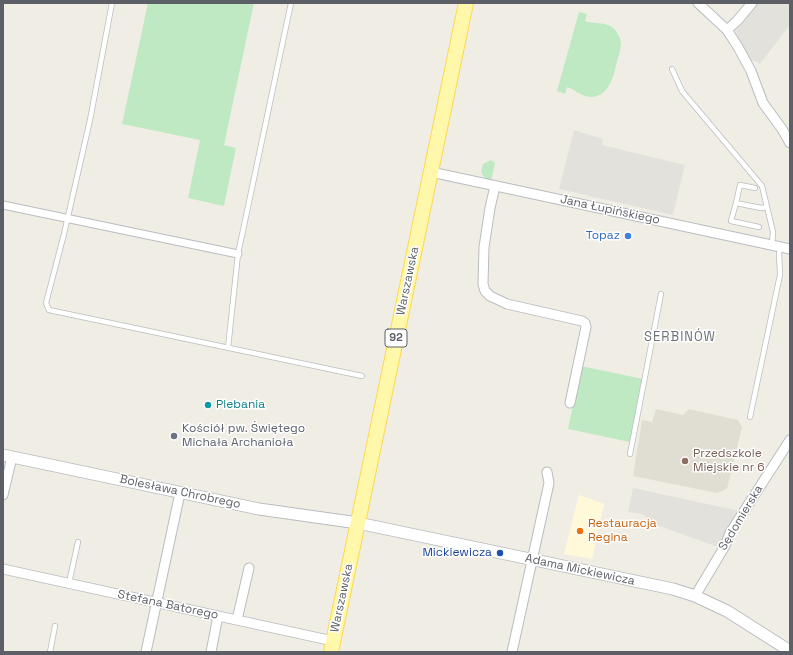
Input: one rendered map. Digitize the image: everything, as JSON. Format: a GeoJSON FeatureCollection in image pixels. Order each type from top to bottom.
{"type":"FeatureCollection","features":[{"type":"Feature","properties":{"kind":"main road","name":"Warszawska"},"geometry":{"type":"LineString","coordinates":[[332,646],[466,3]]}},
{"type":"Feature","properties":{"kind":"street"},"geometry":{"type":"LineString","coordinates":[[698,3],[727,30],[751,72],[763,103],[782,129],[790,143]]}},
{"type":"Feature","properties":{"kind":"street"},"geometry":{"type":"LineString","coordinates":[[727,30],[738,21],[752,3]]}},
{"type":"Feature","properties":{"kind":"street","name":"Jana Łupińskiego"},"geometry":{"type":"LineString","coordinates":[[431,172],[790,249]]}},
{"type":"Feature","properties":{"kind":"street"},"geometry":{"type":"LineString","coordinates":[[495,186],[484,247],[483,284],[490,296],[507,304],[585,322],[586,327],[570,403]]}},
{"type":"Feature","properties":{"kind":"street"},"geometry":{"type":"LineString","coordinates":[[3,205],[238,254]]}},
{"type":"Feature","properties":{"kind":"street","name":"Sędomierska"},"geometry":{"type":"LineString","coordinates":[[694,596],[725,546],[730,533],[790,440]]}},
{"type":"Feature","properties":{"kind":"street"},"geometry":{"type":"LineString","coordinates":[[3,495],[7,456]]}},
{"type":"Feature","properties":{"kind":"street","name":"Bolesława Chrobrego"},"geometry":{"type":"LineString","coordinates":[[7,456],[259,509],[358,522]]}},
{"type":"Feature","properties":{"kind":"street"},"geometry":{"type":"LineString","coordinates":[[512,652],[549,483],[547,472]]}},
{"type":"Feature","properties":{"kind":"street"},"geometry":{"type":"LineString","coordinates":[[146,652],[180,493]]}},
{"type":"Feature","properties":{"kind":"street","name":"Adama Mickiewicza"},"geometry":{"type":"LineString","coordinates":[[358,522],[673,589],[694,596],[727,611],[790,651]]}},
{"type":"Feature","properties":{"kind":"street"},"geometry":{"type":"LineString","coordinates":[[238,620],[248,568]]}},
{"type":"Feature","properties":{"kind":"street","name":"Stefana Batorego"},"geometry":{"type":"LineString","coordinates":[[3,569],[238,620],[332,646]]}},
{"type":"Feature","properties":{"kind":"street"},"geometry":{"type":"LineString","coordinates":[[211,652],[218,616]]}},
{"type":"Feature","properties":{"kind":"lane"},"geometry":{"type":"LineString","coordinates":[[112,3],[90,120],[68,218],[46,303],[49,310],[362,376]]}},
{"type":"Feature","properties":{"kind":"lane"},"geometry":{"type":"LineString","coordinates":[[228,348],[238,254],[291,3]]}},
{"type":"Feature","properties":{"kind":"lane"},"geometry":{"type":"LineString","coordinates":[[672,68],[682,91],[762,186],[779,254],[781,267],[780,275],[750,417]]}},
{"type":"Feature","properties":{"kind":"lane"},"geometry":{"type":"LineString","coordinates":[[755,188],[740,185],[731,221],[759,227]]}},
{"type":"Feature","properties":{"kind":"lane"},"geometry":{"type":"LineString","coordinates":[[736,203],[761,208],[767,207]]}},
{"type":"Feature","properties":{"kind":"lane"},"geometry":{"type":"LineString","coordinates":[[630,454],[661,294]]}},
{"type":"Feature","properties":{"kind":"lane"},"geometry":{"type":"LineString","coordinates":[[69,584],[78,542]]}},
{"type":"Feature","properties":{"kind":"lane"},"geometry":{"type":"LineString","coordinates":[[50,652],[55,626]]}},
{"type":"Feature","properties":{"kind":"shaded area"},"geometry":{"type":"Polygon","coordinates":[[[758,3],[790,3],[790,25],[760,64],[755,61],[751,61],[735,31],[758,3]]]}},
{"type":"Feature","properties":{"kind":"shaded area"},"geometry":{"type":"Polygon","coordinates":[[[574,130],[603,139],[602,145],[685,165],[673,215],[559,189],[574,130]]]}},
{"type":"Feature","properties":{"kind":"shaded area","name":"Przedszkole Miejskie nr 6"},"geometry":{"type":"Polygon","coordinates":[[[656,409],[683,415],[689,409],[738,420],[742,427],[727,489],[717,493],[633,476],[642,420],[652,422],[656,409]]]}},
{"type":"Feature","properties":{"kind":"shaded area"},"geometry":{"type":"Polygon","coordinates":[[[633,488],[740,511],[721,548],[659,526],[642,514],[628,512],[633,488]]]}},
{"type":"Feature","properties":{"kind":"shaded area"},"geometry":{"type":"Polygon","coordinates":[[[579,495],[604,504],[592,559],[564,554],[579,495]]]}},
{"type":"Feature","properties":{"kind":"green space"},"geometry":{"type":"Polygon","coordinates":[[[148,3],[254,3],[224,145],[236,148],[224,206],[188,198],[200,140],[122,124],[148,3]]]}},
{"type":"Feature","properties":{"kind":"green space"},"geometry":{"type":"Polygon","coordinates":[[[579,12],[587,14],[585,21],[606,24],[612,27],[618,34],[621,43],[613,78],[610,84],[603,92],[592,97],[585,96],[567,87],[565,94],[557,91],[579,12]]]}},
{"type":"Feature","properties":{"kind":"green space"},"geometry":{"type":"Polygon","coordinates":[[[491,160],[495,163],[491,181],[484,177],[481,172],[483,164],[491,160]]]}},
{"type":"Feature","properties":{"kind":"green space"},"geometry":{"type":"Polygon","coordinates":[[[581,366],[643,379],[630,442],[568,429],[581,366]]]}},
{"type":"Feature","properties":{"kind":"place","name":"Topaz"},"geometry":{"type":"Point","coordinates":[628,236]}},
{"type":"Feature","properties":{"kind":"place","name":"Plebania"},"geometry":{"type":"Point","coordinates":[208,405]}},
{"type":"Feature","properties":{"kind":"place","name":"Kościół pw. Świętego Michała Archanioła"},"geometry":{"type":"Point","coordinates":[174,436]}},
{"type":"Feature","properties":{"kind":"place","name":"Przedszkole Miejskie nr 6"},"geometry":{"type":"Point","coordinates":[685,461]}},
{"type":"Feature","properties":{"kind":"place","name":"Restauracja Regina"},"geometry":{"type":"Point","coordinates":[580,531]}},
{"type":"Feature","properties":{"kind":"place","name":"Mickiewicza"},"geometry":{"type":"Point","coordinates":[500,553]}},
{"type":"Feature","properties":{"kind":"district","name":"SERBINÓW"},"geometry":{"type":"Point","coordinates":[680,337]}}]}
